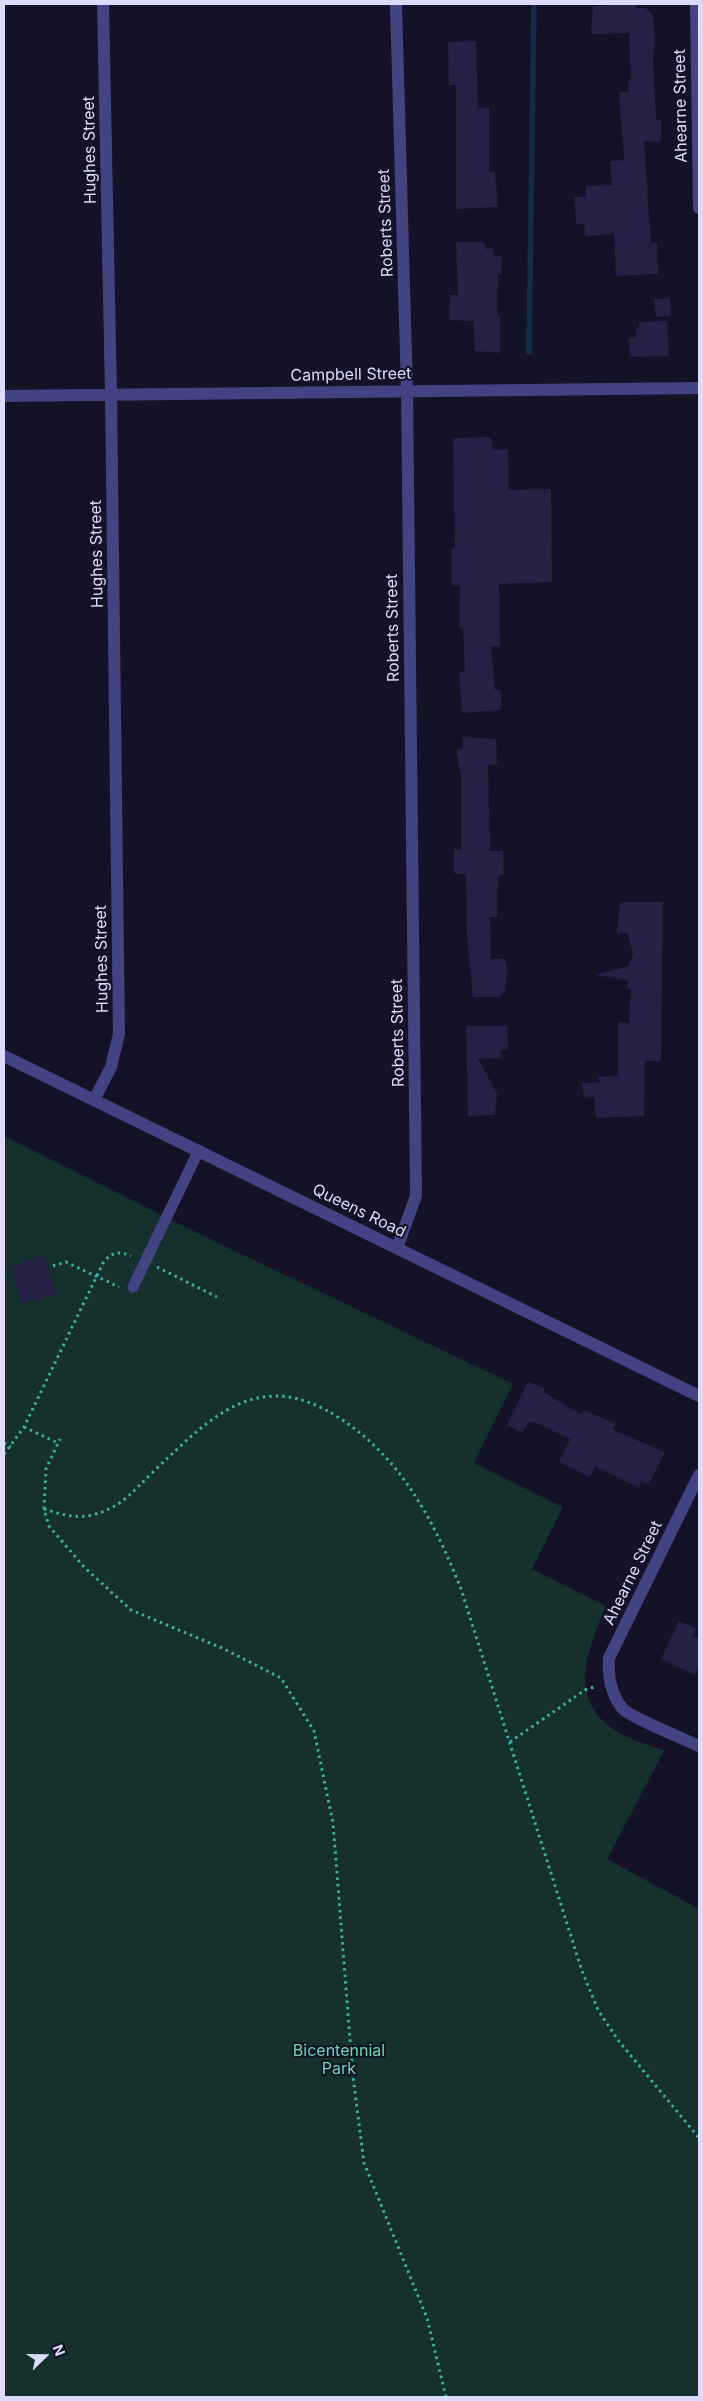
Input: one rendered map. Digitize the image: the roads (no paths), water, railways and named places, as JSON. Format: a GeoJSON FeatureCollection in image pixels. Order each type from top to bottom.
{"type":"FeatureCollection","features":[{"type":"Feature","properties":{"kind":"street","name":"Hughes Street"},"geometry":{"type":"LineString","coordinates":[[94,1100],[111,1066],[119,1034],[111,394],[103,4]]}},
{"type":"Feature","properties":{"kind":"street","name":"Roberts Street"},"geometry":{"type":"LineString","coordinates":[[396,4],[407,391],[416,1196],[397,1248]]}},
{"type":"Feature","properties":{"kind":"street","name":"Ahearne Street"},"geometry":{"type":"LineString","coordinates":[[696,4],[699,208]]}},
{"type":"Feature","properties":{"kind":"street","name":"Campbell Street"},"geometry":{"type":"LineString","coordinates":[[4,396],[699,388]]}},
{"type":"Feature","properties":{"kind":"street","name":"Queens Road"},"geometry":{"type":"LineString","coordinates":[[4,1056],[699,1396]]}},
{"type":"Feature","properties":{"kind":"street","name":"Ahearne Street"},"geometry":{"type":"LineString","coordinates":[[699,1475],[609,1658],[611,1684],[624,1711],[699,1746]]}},
{"type":"Feature","properties":{"kind":"lane"},"geometry":{"type":"LineString","coordinates":[[127,1287],[199,1150]]}},
{"type":"Feature","properties":{"kind":"waterway"},"geometry":{"type":"LineString","coordinates":[[529,352],[534,4]]}},
{"type":"Feature","properties":{"kind":"park label","name":"Bicentennial Park"},"geometry":{"type":"Point","coordinates":[339,2060]}}]}
